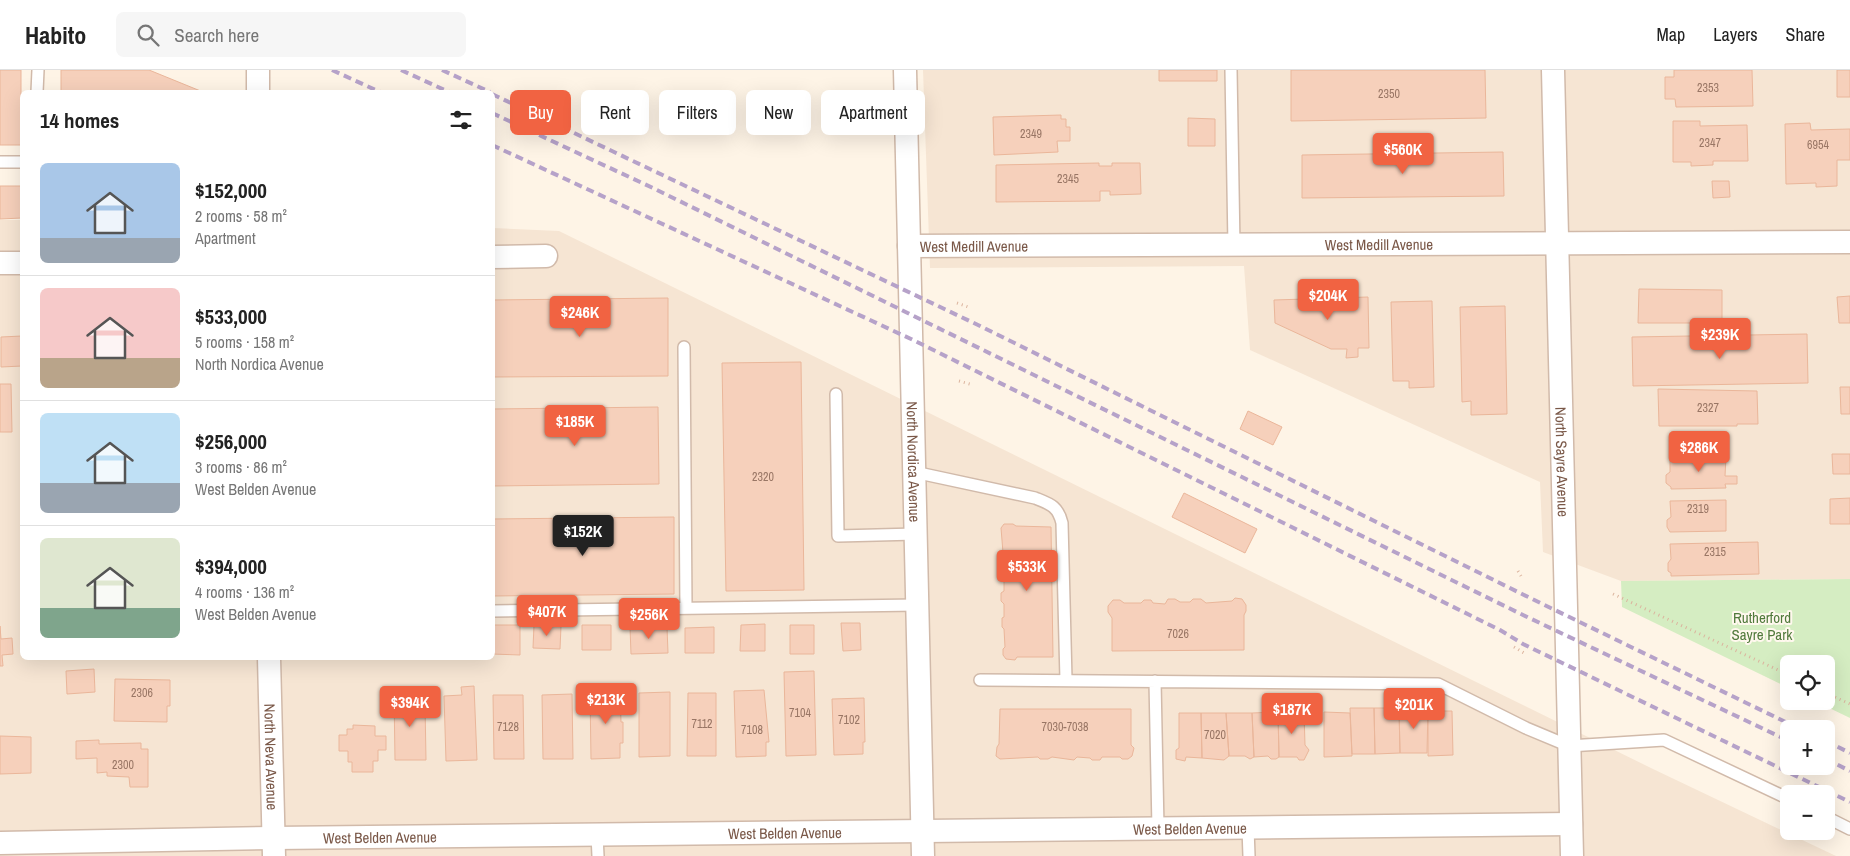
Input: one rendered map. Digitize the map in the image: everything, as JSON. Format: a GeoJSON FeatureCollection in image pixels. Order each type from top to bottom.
{"type":"FeatureCollection","features":[{"type":"Feature","properties":{"kind":"street"},"geometry":{"type":"LineString","coordinates":[[258,70],[258,90]]}},
{"type":"Feature","properties":{"kind":"street","name":"North Nordica Avenue"},"geometry":{"type":"LineString","coordinates":[[905,70],[923,856]]}},
{"type":"Feature","properties":{"kind":"street","name":"North Sayre Avenue"},"geometry":{"type":"LineString","coordinates":[[1553,70],[1572,856]]}},
{"type":"Feature","properties":{"kind":"street","name":"West Medill Avenue"},"geometry":{"type":"LineString","coordinates":[[909,246],[1850,242]]}},
{"type":"Feature","properties":{"kind":"street"},"geometry":{"type":"LineString","coordinates":[[495,257],[546,256]]}},
{"type":"Feature","properties":{"kind":"street"},"geometry":{"type":"LineString","coordinates":[[0,263],[20,262]]}},
{"type":"Feature","properties":{"kind":"street","name":"North Neva Avenue"},"geometry":{"type":"LineString","coordinates":[[269,660],[274,847]]}},
{"type":"Feature","properties":{"kind":"street","name":"West Belden Avenue"},"geometry":{"type":"LineString","coordinates":[[0,843],[274,847],[597,846],[922,832],[1571,824]]}},
{"type":"Feature","properties":{"kind":"lane"},"geometry":{"type":"LineString","coordinates":[[38,70],[38,90]]}},
{"type":"Feature","properties":{"kind":"lane"},"geometry":{"type":"LineString","coordinates":[[1231,70],[1234,246]]}},
{"type":"Feature","properties":{"kind":"lane"},"geometry":{"type":"LineString","coordinates":[[0,162],[20,162]]}},
{"type":"Feature","properties":{"kind":"lane"},"geometry":{"type":"LineString","coordinates":[[684,347],[686,608]]}},
{"type":"Feature","properties":{"kind":"lane"},"geometry":{"type":"LineString","coordinates":[[836,394],[838,536],[916,534]]}},
{"type":"Feature","properties":{"kind":"lane"},"geometry":{"type":"LineString","coordinates":[[914,472],[1035,498],[1052,505],[1060,513],[1062,523],[1066,680]]}},
{"type":"Feature","properties":{"kind":"lane"},"geometry":{"type":"LineString","coordinates":[[495,611],[917,605]]}},
{"type":"Feature","properties":{"kind":"lane"},"geometry":{"type":"LineString","coordinates":[[980,680],[1438,684],[1526,728],[1569,746],[1664,740],[1780,795]]}},
{"type":"Feature","properties":{"kind":"lane"},"geometry":{"type":"LineString","coordinates":[[1155,681],[1158,828]]}},
{"type":"Feature","properties":{"kind":"lane"},"geometry":{"type":"LineString","coordinates":[[1835,822],[1850,829]]}},
{"type":"Feature","properties":{"kind":"lane"},"geometry":{"type":"LineString","coordinates":[[1248,828],[1249,856]]}},
{"type":"Feature","properties":{"kind":"path"},"geometry":{"type":"LineString","coordinates":[[957,303],[971,308]]}},
{"type":"Feature","properties":{"kind":"path"},"geometry":{"type":"LineString","coordinates":[[959,381],[973,385]]}},
{"type":"Feature","properties":{"kind":"path"},"geometry":{"type":"LineString","coordinates":[[1518,571],[1521,576]]}},
{"type":"Feature","properties":{"kind":"path"},"geometry":{"type":"LineString","coordinates":[[1613,594],[1780,672]]}},
{"type":"Feature","properties":{"kind":"path"},"geometry":{"type":"LineString","coordinates":[[1514,648],[1524,653]]}},
{"type":"Feature","properties":{"kind":"path"},"geometry":{"type":"LineString","coordinates":[[1835,697],[1850,704]]}},
{"type":"Feature","properties":{"kind":"shaded area"},"geometry":{"type":"Polygon","coordinates":[[[923,70],[1850,70],[1850,579],[1621,581],[1543,552],[1540,482],[1250,350],[1244,266],[930,268],[923,70]]]}},
{"type":"Feature","properties":{"kind":"shaded area"},"geometry":{"type":"Polygon","coordinates":[[[0,220],[20,220],[20,660],[495,660],[495,228],[559,231],[1653,769],[1780,829],[1780,840],[1802,840],[1836,856],[0,856],[0,220]]]}},
{"type":"Feature","properties":{"kind":"green space","name":"Rutherford Sayre Park"},"geometry":{"type":"Polygon","coordinates":[[[1850,579],[1850,718],[1834,710],[1835,655],[1780,655],[1780,684],[1622,607],[1621,581],[1850,579]]]}},
{"type":"Feature","properties":{"kind":"building"},"geometry":{"type":"Polygon","coordinates":[[[0,70],[21,70],[20,145],[0,145],[0,70]]]}},
{"type":"Feature","properties":{"kind":"building"},"geometry":{"type":"Polygon","coordinates":[[[61,70],[149,70],[198,90],[61,90],[61,70]]]}},
{"type":"Feature","properties":{"kind":"building"},"geometry":{"type":"Polygon","coordinates":[[[1159,70],[1217,70],[1217,81],[1159,81],[1159,70]]]}},
{"type":"Feature","properties":{"kind":"building"},"geometry":{"type":"Polygon","coordinates":[[[1291,70],[1485,70],[1486,118],[1291,121],[1291,70]]]}},
{"type":"Feature","properties":{"kind":"building"},"geometry":{"type":"Polygon","coordinates":[[[1674,70],[1752,70],[1753,106],[1676,107],[1675,99],[1665,99],[1665,77],[1674,77],[1674,70]]]}},
{"type":"Feature","properties":{"kind":"building"},"geometry":{"type":"Polygon","coordinates":[[[1837,70],[1850,70],[1850,97],[1837,97],[1837,70]]]}},
{"type":"Feature","properties":{"kind":"building"},"geometry":{"type":"Polygon","coordinates":[[[1061,115],[1061,119],[1066,119],[1066,127],[1070,127],[1070,141],[1057,141],[1058,152],[994,155],[993,117],[1061,115]]]}},
{"type":"Feature","properties":{"kind":"building"},"geometry":{"type":"Polygon","coordinates":[[[1188,118],[1215,119],[1215,146],[1188,146],[1188,118]]]}},
{"type":"Feature","properties":{"kind":"building"},"geometry":{"type":"Polygon","coordinates":[[[1673,121],[1700,121],[1700,126],[1747,125],[1748,161],[1713,161],[1713,165],[1691,166],[1691,162],[1673,162],[1673,121]]]}},
{"type":"Feature","properties":{"kind":"building"},"geometry":{"type":"Polygon","coordinates":[[[1810,123],[1811,130],[1850,129],[1850,160],[1837,160],[1837,186],[1816,187],[1816,183],[1786,184],[1785,124],[1810,123]]]}},
{"type":"Feature","properties":{"kind":"building"},"geometry":{"type":"Polygon","coordinates":[[[1503,152],[1504,196],[1302,198],[1302,155],[1503,152]]]}},
{"type":"Feature","properties":{"kind":"building"},"geometry":{"type":"Polygon","coordinates":[[[1099,163],[1099,166],[1112,166],[1112,163],[1140,163],[1141,194],[1110,195],[1110,191],[1100,191],[1100,201],[996,202],[996,165],[1099,163]]]}},
{"type":"Feature","properties":{"kind":"building"},"geometry":{"type":"Polygon","coordinates":[[[1712,181],[1729,181],[1730,197],[1713,198],[1712,181]]]}},
{"type":"Feature","properties":{"kind":"building"},"geometry":{"type":"Polygon","coordinates":[[[0,186],[20,186],[20,218],[0,219],[0,186]]]}},
{"type":"Feature","properties":{"kind":"building"},"geometry":{"type":"Polygon","coordinates":[[[1639,289],[1722,290],[1722,323],[1638,323],[1639,289]]]}},
{"type":"Feature","properties":{"kind":"building"},"geometry":{"type":"Polygon","coordinates":[[[1850,296],[1850,323],[1839,323],[1837,297],[1850,296]]]}},
{"type":"Feature","properties":{"kind":"building"},"geometry":{"type":"Polygon","coordinates":[[[1368,297],[1369,348],[1358,348],[1358,357],[1346,358],[1347,349],[1331,349],[1275,323],[1274,300],[1368,297]]]}},
{"type":"Feature","properties":{"kind":"building"},"geometry":{"type":"Polygon","coordinates":[[[668,298],[668,376],[495,377],[495,300],[668,298]]]}},
{"type":"Feature","properties":{"kind":"building"},"geometry":{"type":"Polygon","coordinates":[[[1432,301],[1434,387],[1409,388],[1409,381],[1393,381],[1391,302],[1432,301]]]}},
{"type":"Feature","properties":{"kind":"building"},"geometry":{"type":"Polygon","coordinates":[[[1505,306],[1507,414],[1471,415],[1471,401],[1462,402],[1460,307],[1505,306]]]}},
{"type":"Feature","properties":{"kind":"building"},"geometry":{"type":"Polygon","coordinates":[[[1807,334],[1808,383],[1633,386],[1632,337],[1807,334]]]}},
{"type":"Feature","properties":{"kind":"building"},"geometry":{"type":"Polygon","coordinates":[[[20,336],[20,366],[1,367],[1,337],[20,336]]]}},
{"type":"Feature","properties":{"kind":"building"},"geometry":{"type":"Polygon","coordinates":[[[801,362],[804,590],[726,591],[722,363],[801,362]]]}},
{"type":"Feature","properties":{"kind":"building"},"geometry":{"type":"Polygon","coordinates":[[[0,384],[11,384],[12,432],[0,432],[0,384]]]}},
{"type":"Feature","properties":{"kind":"building"},"geometry":{"type":"Polygon","coordinates":[[[1840,387],[1850,387],[1850,414],[1841,414],[1840,387]]]}},
{"type":"Feature","properties":{"kind":"building"},"geometry":{"type":"Polygon","coordinates":[[[1658,389],[1757,391],[1758,424],[1737,424],[1737,426],[1659,426],[1658,389]]]}},
{"type":"Feature","properties":{"kind":"building"},"geometry":{"type":"Polygon","coordinates":[[[658,407],[659,484],[495,486],[495,409],[658,407]]]}},
{"type":"Feature","properties":{"kind":"building"},"geometry":{"type":"Polygon","coordinates":[[[1248,411],[1282,427],[1273,445],[1240,429],[1248,411]]]}},
{"type":"Feature","properties":{"kind":"building"},"geometry":{"type":"Polygon","coordinates":[[[1832,454],[1850,454],[1850,474],[1833,474],[1832,454]]]}},
{"type":"Feature","properties":{"kind":"building"},"geometry":{"type":"Polygon","coordinates":[[[1726,456],[1725,476],[1737,476],[1737,484],[1725,484],[1726,488],[1671,489],[1666,483],[1666,475],[1670,472],[1670,457],[1726,456]]]}},
{"type":"Feature","properties":{"kind":"building"},"geometry":{"type":"Polygon","coordinates":[[[1184,493],[1257,529],[1245,553],[1172,517],[1184,493]]]}},
{"type":"Feature","properties":{"kind":"building"},"geometry":{"type":"Polygon","coordinates":[[[1850,498],[1850,524],[1830,524],[1830,499],[1850,498]]]}},
{"type":"Feature","properties":{"kind":"building"},"geometry":{"type":"Polygon","coordinates":[[[1726,500],[1726,531],[1670,532],[1667,527],[1667,520],[1671,517],[1670,501],[1726,500]]]}},
{"type":"Feature","properties":{"kind":"building"},"geometry":{"type":"Polygon","coordinates":[[[674,517],[674,594],[495,596],[495,519],[674,517]]]}},
{"type":"Feature","properties":{"kind":"building"},"geometry":{"type":"Polygon","coordinates":[[[1004,524],[1051,527],[1053,657],[1017,657],[1015,660],[1006,659],[1003,655],[1005,647],[1004,629],[1002,627],[1004,604],[1001,601],[1001,593],[1004,591],[1004,579],[1001,575],[1001,568],[1004,565],[1001,528],[1004,524]]]}},
{"type":"Feature","properties":{"kind":"building"},"geometry":{"type":"Polygon","coordinates":[[[1758,542],[1759,574],[1671,576],[1671,573],[1668,571],[1668,563],[1671,559],[1670,544],[1758,542]]]}},
{"type":"Feature","properties":{"kind":"building"},"geometry":{"type":"Polygon","coordinates":[[[1235,598],[1242,599],[1246,605],[1244,615],[1244,650],[1112,651],[1112,618],[1108,612],[1108,606],[1113,600],[1120,600],[1124,603],[1141,603],[1144,600],[1151,600],[1153,603],[1165,604],[1168,599],[1190,602],[1193,599],[1201,599],[1206,603],[1232,601],[1235,598]]]}},
{"type":"Feature","properties":{"kind":"building"},"geometry":{"type":"Polygon","coordinates":[[[841,623],[860,623],[861,650],[843,651],[841,623]]]}},
{"type":"Feature","properties":{"kind":"building"},"geometry":{"type":"Polygon","coordinates":[[[765,624],[765,651],[740,651],[741,625],[765,624]]]}},
{"type":"Feature","properties":{"kind":"building"},"geometry":{"type":"Polygon","coordinates":[[[495,625],[520,625],[520,655],[495,654],[495,625]]]}},
{"type":"Feature","properties":{"kind":"building"},"geometry":{"type":"Polygon","coordinates":[[[534,625],[561,626],[560,649],[533,648],[534,625]]]}},
{"type":"Feature","properties":{"kind":"building"},"geometry":{"type":"Polygon","coordinates":[[[582,625],[611,625],[611,650],[582,650],[582,625]]]}},
{"type":"Feature","properties":{"kind":"building"},"geometry":{"type":"Polygon","coordinates":[[[790,625],[814,625],[814,654],[790,654],[790,625]]]}},
{"type":"Feature","properties":{"kind":"building"},"geometry":{"type":"Polygon","coordinates":[[[0,626],[1,639],[12,638],[13,654],[2,655],[3,666],[0,666],[0,626]]]}},
{"type":"Feature","properties":{"kind":"building"},"geometry":{"type":"Polygon","coordinates":[[[630,627],[667,627],[668,653],[631,654],[630,627]]]}},
{"type":"Feature","properties":{"kind":"building"},"geometry":{"type":"Polygon","coordinates":[[[714,627],[714,653],[685,653],[685,628],[714,627]]]}},
{"type":"Feature","properties":{"kind":"building"},"geometry":{"type":"Polygon","coordinates":[[[94,669],[95,692],[67,694],[66,671],[94,669]]]}},
{"type":"Feature","properties":{"kind":"building"},"geometry":{"type":"Polygon","coordinates":[[[814,671],[816,755],[786,756],[784,672],[814,671]]]}},
{"type":"Feature","properties":{"kind":"building"},"geometry":{"type":"Polygon","coordinates":[[[115,679],[170,680],[170,706],[167,706],[167,722],[114,721],[115,679]]]}},
{"type":"Feature","properties":{"kind":"building"},"geometry":{"type":"Polygon","coordinates":[[[474,686],[477,760],[446,761],[444,696],[462,695],[461,687],[474,686]]]}},
{"type":"Feature","properties":{"kind":"building"},"geometry":{"type":"Polygon","coordinates":[[[764,690],[769,742],[766,742],[766,756],[736,757],[734,691],[764,690]]]}},
{"type":"Feature","properties":{"kind":"building"},"geometry":{"type":"Polygon","coordinates":[[[620,692],[623,743],[620,743],[620,758],[591,759],[590,693],[620,692]]]}},
{"type":"Feature","properties":{"kind":"building"},"geometry":{"type":"Polygon","coordinates":[[[670,692],[670,756],[639,757],[639,693],[670,692]]]}},
{"type":"Feature","properties":{"kind":"building"},"geometry":{"type":"Polygon","coordinates":[[[688,693],[716,693],[716,756],[687,756],[688,693]]]}},
{"type":"Feature","properties":{"kind":"building"},"geometry":{"type":"Polygon","coordinates":[[[394,694],[421,694],[421,704],[425,704],[426,760],[395,760],[394,694]]]}},
{"type":"Feature","properties":{"kind":"building"},"geometry":{"type":"Polygon","coordinates":[[[572,694],[573,759],[543,759],[542,695],[572,694]]]}},
{"type":"Feature","properties":{"kind":"building"},"geometry":{"type":"Polygon","coordinates":[[[493,695],[523,695],[524,759],[494,759],[493,695]]]}},
{"type":"Feature","properties":{"kind":"building"},"geometry":{"type":"Polygon","coordinates":[[[864,698],[865,742],[863,742],[863,754],[834,755],[832,699],[864,698]]]}},
{"type":"Feature","properties":{"kind":"building"},"geometry":{"type":"Polygon","coordinates":[[[1428,707],[1427,753],[1400,753],[1399,708],[1428,707]]]}},
{"type":"Feature","properties":{"kind":"building"},"geometry":{"type":"Polygon","coordinates":[[[1350,708],[1374,708],[1375,754],[1352,754],[1350,708]]]}},
{"type":"Feature","properties":{"kind":"building"},"geometry":{"type":"Polygon","coordinates":[[[1374,708],[1399,708],[1400,753],[1375,754],[1374,708]]]}},
{"type":"Feature","properties":{"kind":"building"},"geometry":{"type":"Polygon","coordinates":[[[1000,709],[1131,709],[1131,745],[1134,748],[1132,756],[1128,759],[1102,757],[1100,760],[1077,757],[1074,760],[1052,757],[1048,759],[1040,759],[1038,757],[1000,759],[996,756],[999,744],[1000,709]]]}},
{"type":"Feature","properties":{"kind":"building"},"geometry":{"type":"Polygon","coordinates":[[[1428,711],[1452,711],[1453,755],[1428,756],[1428,711]]]}},
{"type":"Feature","properties":{"kind":"building"},"geometry":{"type":"Polygon","coordinates":[[[1278,712],[1304,712],[1305,745],[1309,750],[1304,760],[1299,760],[1297,757],[1279,757],[1278,712]]]}},
{"type":"Feature","properties":{"kind":"building"},"geometry":{"type":"Polygon","coordinates":[[[1278,712],[1279,757],[1271,759],[1268,756],[1254,757],[1252,713],[1278,712]]]}},
{"type":"Feature","properties":{"kind":"building"},"geometry":{"type":"Polygon","coordinates":[[[1324,712],[1350,713],[1352,756],[1324,757],[1324,712]]]}},
{"type":"Feature","properties":{"kind":"building"},"geometry":{"type":"Polygon","coordinates":[[[1179,713],[1201,713],[1202,758],[1186,757],[1185,761],[1176,759],[1176,750],[1179,748],[1179,713]]]}},
{"type":"Feature","properties":{"kind":"building"},"geometry":{"type":"Polygon","coordinates":[[[1201,713],[1226,713],[1229,756],[1224,760],[1202,758],[1201,713]]]}},
{"type":"Feature","properties":{"kind":"building"},"geometry":{"type":"Polygon","coordinates":[[[1226,713],[1252,713],[1254,757],[1250,759],[1245,756],[1229,756],[1226,713]]]}},
{"type":"Feature","properties":{"kind":"building"},"geometry":{"type":"Polygon","coordinates":[[[353,725],[375,726],[375,736],[386,736],[386,750],[378,750],[378,761],[373,761],[373,772],[352,772],[352,762],[348,762],[348,751],[339,751],[339,735],[347,735],[347,729],[353,729],[353,725]]]}},
{"type":"Feature","properties":{"kind":"building"},"geometry":{"type":"Polygon","coordinates":[[[0,736],[31,737],[31,773],[0,774],[0,736]]]}},
{"type":"Feature","properties":{"kind":"building"},"geometry":{"type":"Polygon","coordinates":[[[99,740],[99,744],[141,743],[141,749],[148,749],[148,787],[130,787],[129,777],[107,776],[107,772],[97,773],[97,758],[76,759],[76,741],[99,740]]]}},
{"type":"Feature","properties":{"kind":"railway"},"geometry":{"type":"LineString","coordinates":[[332,70],[376,90]]}},
{"type":"Feature","properties":{"kind":"railway"},"geometry":{"type":"LineString","coordinates":[[401,70],[445,90]]}},
{"type":"Feature","properties":{"kind":"railway"},"geometry":{"type":"LineString","coordinates":[[442,70],[486,90]]}},
{"type":"Feature","properties":{"kind":"railway"},"geometry":{"type":"LineString","coordinates":[[495,95],[978,325],[1781,720]]}},
{"type":"Feature","properties":{"kind":"railway"},"geometry":{"type":"LineString","coordinates":[[495,114],[655,189],[1523,615],[1780,737]]}},
{"type":"Feature","properties":{"kind":"railway"},"geometry":{"type":"LineString","coordinates":[[495,146],[911,339],[1500,630],[1523,644],[1850,802]]}},
{"type":"Feature","properties":{"kind":"railway"},"geometry":{"type":"LineString","coordinates":[[1835,746],[1850,753]]}},
{"type":"Feature","properties":{"kind":"railway"},"geometry":{"type":"LineString","coordinates":[[1835,764],[1850,771]]}}]}
